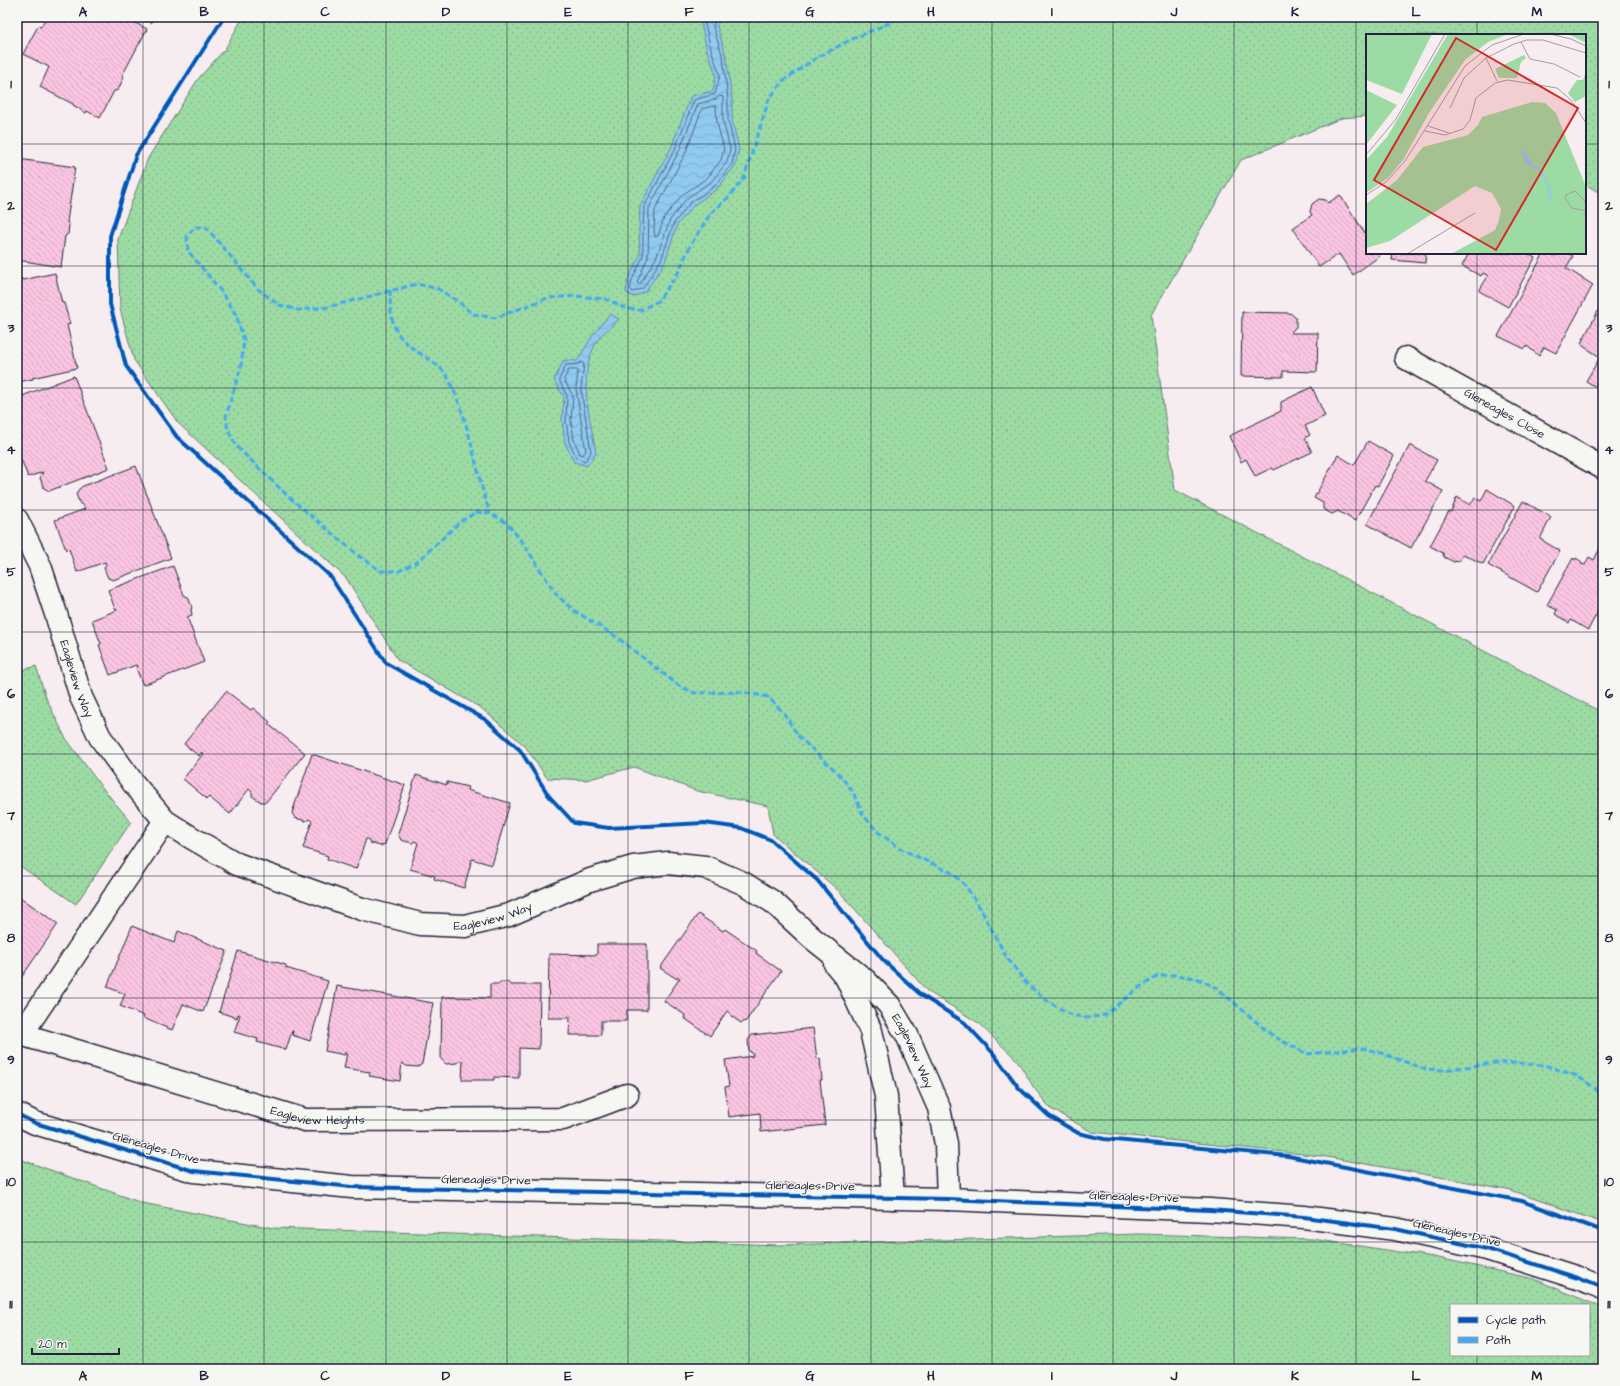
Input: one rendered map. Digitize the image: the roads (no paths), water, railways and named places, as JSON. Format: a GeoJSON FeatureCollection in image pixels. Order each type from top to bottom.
{"type":"FeatureCollection","features":[{"type":"Feature","properties":{"kind":"street","name":"Gleneagles Close"},"geometry":{"type":"LineString","coordinates":[[1406,358],[1603,468]]}},
{"type":"Feature","properties":{"kind":"street","name":"Eagleview Way"},"geometry":{"type":"LineString","coordinates":[[17,520],[40,566],[56,614],[80,697],[100,736],[134,784],[165,821],[237,864],[362,909],[420,924],[465,926],[509,915],[590,880],[633,867],[668,863],[705,868],[743,883],[773,902],[812,938],[865,980],[889,1005],[907,1034],[939,1108],[946,1144],[948,1199]]}},
{"type":"Feature","properties":{"kind":"street"},"geometry":{"type":"LineString","coordinates":[[19,1034],[165,821]]}},
{"type":"Feature","properties":{"kind":"street","name":"Eagleview Way"},"geometry":{"type":"LineString","coordinates":[[812,938],[846,977],[871,1031],[886,1096],[893,1198]]}},
{"type":"Feature","properties":{"kind":"street","name":"Eagleview Heights"},"geometry":{"type":"LineString","coordinates":[[19,1034],[304,1120],[563,1119],[627,1095]]}},
{"type":"Feature","properties":{"kind":"street","name":"Gleneagles Drive"},"geometry":{"type":"LineString","coordinates":[[17,1114],[35,1123],[194,1171],[344,1186],[948,1199],[1210,1210],[1304,1217],[1380,1227],[1487,1249],[1578,1278],[1603,1288]]}},
{"type":"Feature","properties":{"kind":"water"},"geometry":{"type":"Polygon","coordinates":[[[703,17],[720,17],[717,26],[726,56],[732,99],[732,120],[739,149],[735,166],[717,189],[694,205],[677,225],[665,262],[646,291],[634,297],[626,293],[628,279],[640,255],[640,206],[671,148],[691,96],[713,91],[716,74],[707,51],[701,23],[703,17]]]}},
{"type":"Feature","properties":{"kind":"water"},"geometry":{"type":"Polygon","coordinates":[[[610,314],[619,319],[604,332],[597,341],[591,354],[588,368],[586,382],[588,411],[596,453],[587,466],[574,462],[565,443],[562,420],[564,397],[554,380],[564,360],[577,361],[593,335],[610,314]]]}}]}
